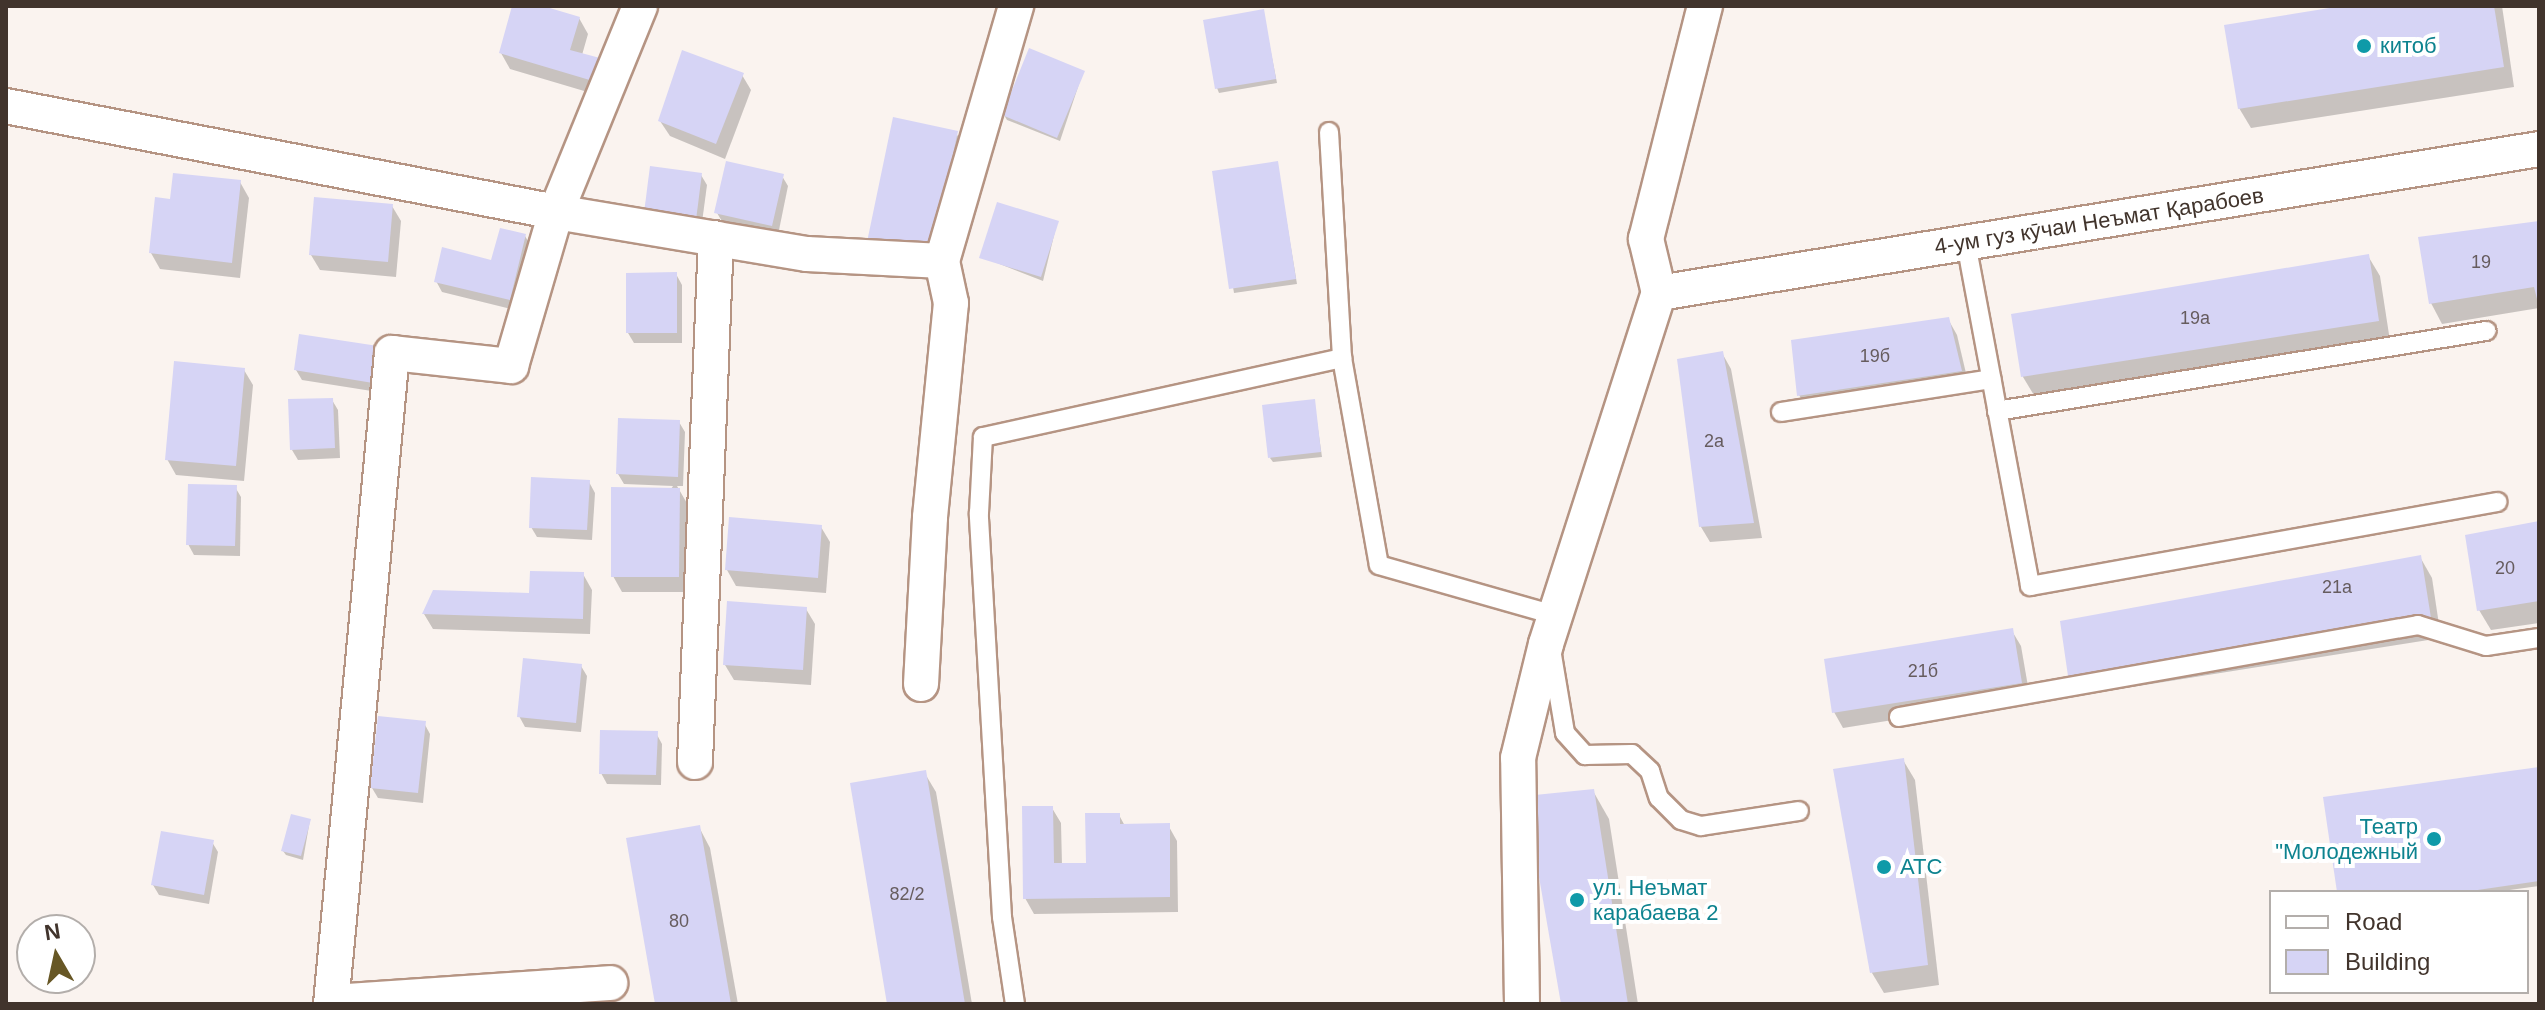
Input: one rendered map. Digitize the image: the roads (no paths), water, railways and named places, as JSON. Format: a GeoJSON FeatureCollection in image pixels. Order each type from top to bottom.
{"type":"FeatureCollection","features":[{"type":"Feature","properties":{"kind":"street"},"geometry":{"type":"LineString","coordinates":[[610,983],[332,1003],[392,353],[511,366],[556,212],[640,6]]}},
{"type":"Feature","properties":{"kind":"street"},"geometry":{"type":"LineString","coordinates":[[921,684],[930,517],[951,303],[942,261],[1016,6]]}},
{"type":"Feature","properties":{"kind":"street"},"geometry":{"type":"LineString","coordinates":[[1522,1004],[1518,758],[1551,630],[1659,293],[1646,239],[1705,6]]}},
{"type":"Feature","properties":{"kind":"street"},"geometry":{"type":"LineString","coordinates":[[6,106],[556,212],[807,254],[942,261]]}},
{"type":"Feature","properties":{"kind":"street","name":"4-ум гуз кӯчаи Неъмат Қарабоев"},"geometry":{"type":"LineString","coordinates":[[1659,293],[2539,149]]}},
{"type":"Feature","properties":{"kind":"street"},"geometry":{"type":"LineString","coordinates":[[695,762],[716,238]]}},
{"type":"Feature","properties":{"kind":"lane"},"geometry":{"type":"LineString","coordinates":[[1329,132],[1342,358],[1379,565],[1551,630],[1565,733],[1585,755],[1632,754],[1650,771],[1659,798],[1681,820],[1701,826],[1799,811]]}},
{"type":"Feature","properties":{"kind":"lane"},"geometry":{"type":"LineString","coordinates":[[1966,243],[2030,586],[2498,502]]}},
{"type":"Feature","properties":{"kind":"lane"},"geometry":{"type":"LineString","coordinates":[[1997,411],[2486,331]]}},
{"type":"Feature","properties":{"kind":"lane"},"geometry":{"type":"LineString","coordinates":[[1015,1004],[1000,870],[979,513],[983,437],[1342,358]]}},
{"type":"Feature","properties":{"kind":"lane"},"geometry":{"type":"LineString","coordinates":[[1781,412],[1991,379]]}},
{"type":"Feature","properties":{"kind":"lane"},"geometry":{"type":"LineString","coordinates":[[1899,717],[2418,625],[2442,628],[2486,646],[2539,638]]}},
{"type":"Feature","properties":{"kind":"place","name":"китоб"},"geometry":{"type":"Point","coordinates":[2364,46]}},
{"type":"Feature","properties":{"kind":"place","name":"Театр \"Молодежный"},"geometry":{"type":"Point","coordinates":[2434,839]}},
{"type":"Feature","properties":{"kind":"place","name":"АТС"},"geometry":{"type":"Point","coordinates":[1884,867]}},
{"type":"Feature","properties":{"kind":"place","name":"ул. Неъмат карабаева 2"},"geometry":{"type":"Point","coordinates":[1577,900]}}]}
